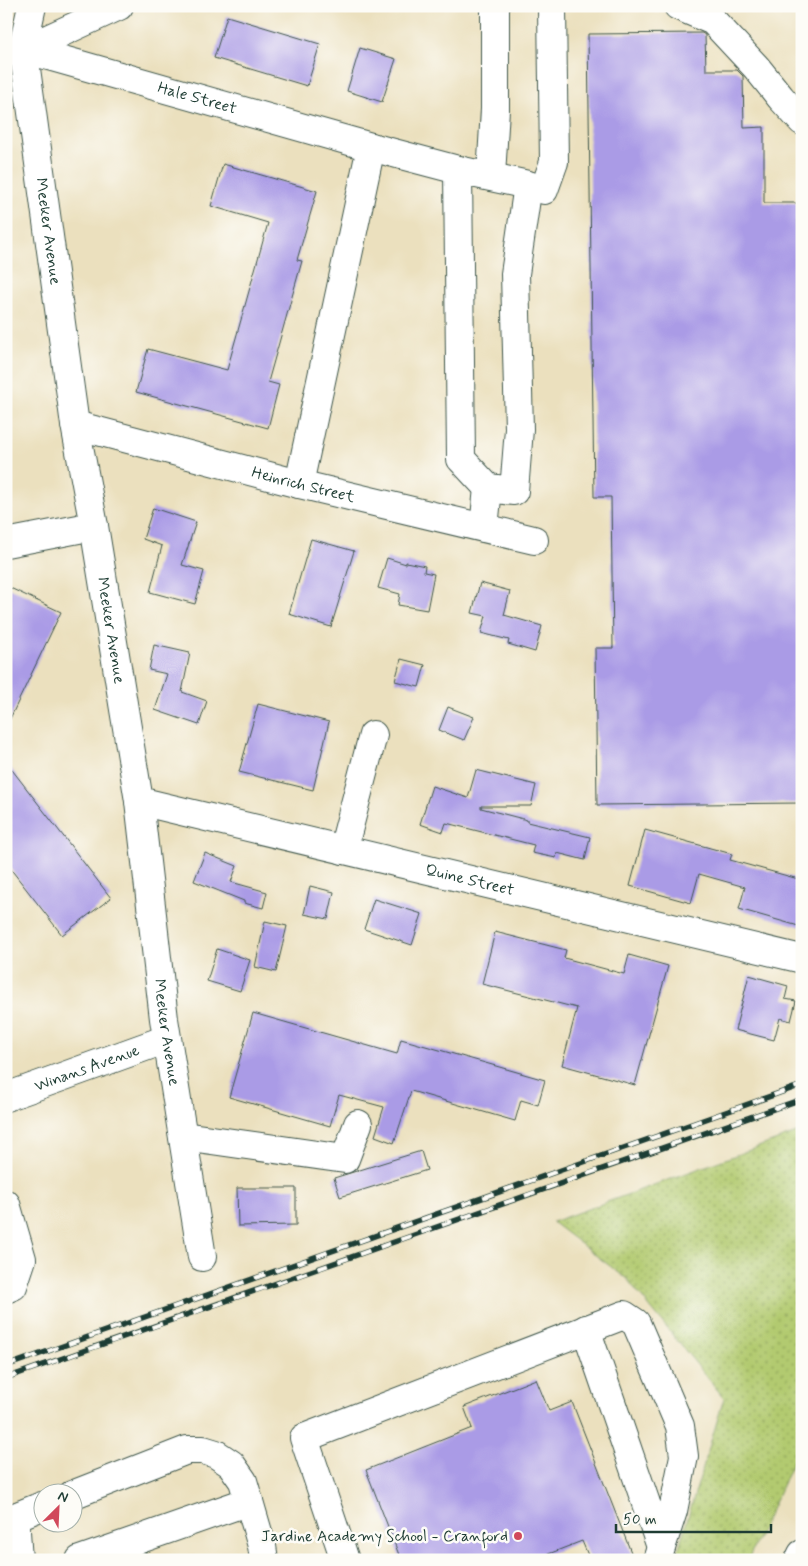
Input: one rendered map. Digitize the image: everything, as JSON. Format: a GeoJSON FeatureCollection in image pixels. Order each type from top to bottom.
{"type":"FeatureCollection","features":[{"type":"Feature","properties":{"kind":"main road","name":"Meeker Avenue"},"geometry":{"type":"LineString","coordinates":[[32,6],[15,53],[75,425],[94,526],[139,801],[167,1039],[202,1257]]}},
{"type":"Feature","properties":{"kind":"main road"},"geometry":{"type":"LineString","coordinates":[[15,53],[119,6]]}},
{"type":"Feature","properties":{"kind":"main road"},"geometry":{"type":"LineString","coordinates":[[491,176],[495,109],[495,6]]}},
{"type":"Feature","properties":{"kind":"main road"},"geometry":{"type":"LineString","coordinates":[[458,170],[461,459],[488,488],[514,491],[519,429],[514,274],[536,188],[554,162],[552,6]]}},
{"type":"Feature","properties":{"kind":"main road"},"geometry":{"type":"LineString","coordinates":[[678,6],[713,21],[756,67],[780,98],[802,121]]}},
{"type":"Feature","properties":{"kind":"main road","name":"Hale Street"},"geometry":{"type":"LineString","coordinates":[[15,53],[458,170],[491,176],[536,188]]}},
{"type":"Feature","properties":{"kind":"main road"},"geometry":{"type":"LineString","coordinates":[[299,484],[371,147]]}},
{"type":"Feature","properties":{"kind":"main road","name":"Heinrich Street"},"geometry":{"type":"LineString","coordinates":[[75,425],[299,484],[534,540]]}},
{"type":"Feature","properties":{"kind":"main road"},"geometry":{"type":"LineString","coordinates":[[484,528],[488,488]]}},
{"type":"Feature","properties":{"kind":"main road"},"geometry":{"type":"LineString","coordinates":[[6,543],[94,526]]}},
{"type":"Feature","properties":{"kind":"main road"},"geometry":{"type":"LineString","coordinates":[[343,850],[373,735]]}},
{"type":"Feature","properties":{"kind":"main road","name":"Quine Street"},"geometry":{"type":"LineString","coordinates":[[139,801],[802,959]]}},
{"type":"Feature","properties":{"kind":"main road","name":"Winans Avenue"},"geometry":{"type":"LineString","coordinates":[[6,1097],[167,1039]]}},
{"type":"Feature","properties":{"kind":"main road"},"geometry":{"type":"LineString","coordinates":[[183,1136],[345,1159],[358,1124]]}},
{"type":"Feature","properties":{"kind":"main road"},"geometry":{"type":"LineString","coordinates":[[6,1204],[22,1259],[13,1286],[6,1288]]}},
{"type":"Feature","properties":{"kind":"main road"},"geometry":{"type":"LineString","coordinates":[[345,1560],[304,1438],[624,1315],[636,1323],[680,1426],[684,1456],[673,1511],[659,1553]]}},
{"type":"Feature","properties":{"kind":"main road"},"geometry":{"type":"LineString","coordinates":[[586,1329],[659,1553]]}},
{"type":"Feature","properties":{"kind":"main road"},"geometry":{"type":"LineString","coordinates":[[82,1490],[186,1450],[203,1450],[216,1454],[231,1464],[243,1481],[263,1553]]}},
{"type":"Feature","properties":{"kind":"main road"},"geometry":{"type":"LineString","coordinates":[[80,1560],[249,1501]]}},
{"type":"Feature","properties":{"kind":"main road"},"geometry":{"type":"LineString","coordinates":[[18,1560],[11,1519],[32,1510]]}},
{"type":"Feature","properties":{"kind":"main road"},"geometry":{"type":"LineString","coordinates":[[799,1560],[802,1554]]}},
{"type":"Feature","properties":{"kind":"green space"},"geometry":{"type":"Polygon","coordinates":[[[802,1131],[802,1442],[748,1560],[675,1560],[724,1398],[627,1279],[552,1222],[802,1131]]]}},
{"type":"Feature","properties":{"kind":"building"},"geometry":{"type":"Polygon","coordinates":[[[227,16],[320,44],[307,86],[214,58],[227,16]]]}},
{"type":"Feature","properties":{"kind":"building"},"geometry":{"type":"Polygon","coordinates":[[[702,33],[705,35],[706,70],[737,70],[743,76],[744,128],[764,127],[764,203],[798,203],[799,263],[802,263],[802,803],[597,805],[595,648],[613,648],[611,497],[594,497],[588,34],[702,33]]]}},
{"type":"Feature","properties":{"kind":"building"},"geometry":{"type":"Polygon","coordinates":[[[360,48],[396,59],[382,102],[347,91],[360,48]]]}},
{"type":"Feature","properties":{"kind":"building"},"geometry":{"type":"Polygon","coordinates":[[[223,164],[317,191],[297,260],[302,261],[268,382],[279,385],[268,428],[136,392],[148,349],[227,370],[268,223],[211,206],[223,164]]]}},
{"type":"Feature","properties":{"kind":"building"},"geometry":{"type":"Polygon","coordinates":[[[153,508],[196,522],[182,565],[204,571],[195,604],[150,592],[162,546],[143,539],[153,508]]]}},
{"type":"Feature","properties":{"kind":"building"},"geometry":{"type":"Polygon","coordinates":[[[311,539],[354,551],[331,627],[289,614],[311,539]]]}},
{"type":"Feature","properties":{"kind":"building"},"geometry":{"type":"Polygon","coordinates":[[[387,558],[406,564],[406,562],[425,566],[424,572],[434,574],[427,610],[398,605],[400,594],[378,588],[387,558]]]}},
{"type":"Feature","properties":{"kind":"building"},"geometry":{"type":"Polygon","coordinates":[[[480,583],[510,591],[504,615],[542,626],[535,652],[508,644],[509,640],[481,633],[486,616],[472,613],[480,583]]]}},
{"type":"Feature","properties":{"kind":"building"},"geometry":{"type":"Polygon","coordinates":[[[6,586],[61,612],[6,727],[6,586]]]}},
{"type":"Feature","properties":{"kind":"building"},"geometry":{"type":"Polygon","coordinates":[[[154,645],[190,653],[182,692],[207,701],[199,725],[155,710],[167,674],[149,670],[154,645]]]}},
{"type":"Feature","properties":{"kind":"building"},"geometry":{"type":"Polygon","coordinates":[[[401,659],[425,665],[419,687],[395,681],[401,659]]]}},
{"type":"Feature","properties":{"kind":"building"},"geometry":{"type":"Polygon","coordinates":[[[258,704],[329,722],[313,790],[239,772],[258,704]]]}},
{"type":"Feature","properties":{"kind":"building"},"geometry":{"type":"Polygon","coordinates":[[[448,707],[474,717],[464,740],[439,730],[448,707]]]}},
{"type":"Feature","properties":{"kind":"building"},"geometry":{"type":"Polygon","coordinates":[[[6,762],[111,898],[62,935],[6,863],[6,762]]]}},
{"type":"Feature","properties":{"kind":"building"},"geometry":{"type":"Polygon","coordinates":[[[476,770],[536,785],[531,806],[481,806],[481,808],[527,820],[527,822],[590,837],[585,860],[557,853],[556,858],[532,853],[534,845],[446,823],[443,832],[420,824],[432,786],[468,798],[476,770]]]}},
{"type":"Feature","properties":{"kind":"building"},"geometry":{"type":"Polygon","coordinates":[[[645,830],[732,854],[730,860],[802,880],[802,927],[739,909],[745,887],[699,874],[691,903],[630,886],[645,830]]]}},
{"type":"Feature","properties":{"kind":"building"},"geometry":{"type":"Polygon","coordinates":[[[205,853],[237,866],[231,882],[267,892],[263,908],[244,903],[244,901],[194,881],[205,853]]]}},
{"type":"Feature","properties":{"kind":"building"},"geometry":{"type":"Polygon","coordinates":[[[310,886],[334,892],[328,919],[304,914],[310,886]]]}},
{"type":"Feature","properties":{"kind":"building"},"geometry":{"type":"Polygon","coordinates":[[[374,899],[422,914],[412,945],[364,929],[374,899]]]}},
{"type":"Feature","properties":{"kind":"building"},"geometry":{"type":"Polygon","coordinates":[[[265,921],[287,926],[276,972],[255,967],[265,921]]]}},
{"type":"Feature","properties":{"kind":"building"},"geometry":{"type":"Polygon","coordinates":[[[495,932],[566,950],[564,958],[624,974],[629,955],[668,966],[635,1085],[562,1065],[577,1008],[482,984],[495,932]]]}},
{"type":"Feature","properties":{"kind":"building"},"geometry":{"type":"Polygon","coordinates":[[[217,949],[250,960],[240,991],[207,981],[217,949]]]}},
{"type":"Feature","properties":{"kind":"building"},"geometry":{"type":"Polygon","coordinates":[[[749,975],[788,986],[785,999],[796,1001],[791,1021],[780,1018],[774,1040],[735,1030],[749,975]]]}},
{"type":"Feature","properties":{"kind":"building"},"geometry":{"type":"Polygon","coordinates":[[[253,1013],[397,1054],[401,1039],[545,1080],[538,1105],[521,1100],[515,1121],[411,1091],[394,1143],[375,1136],[384,1107],[339,1095],[330,1126],[229,1097],[253,1013]]]}},
{"type":"Feature","properties":{"kind":"building"},"geometry":{"type":"Polygon","coordinates":[[[421,1151],[427,1170],[340,1197],[334,1178],[421,1151]]]}},
{"type":"Feature","properties":{"kind":"building"},"geometry":{"type":"Polygon","coordinates":[[[237,1188],[296,1188],[296,1225],[238,1226],[237,1188]]]}},
{"type":"Feature","properties":{"kind":"building"},"geometry":{"type":"Polygon","coordinates":[[[536,1379],[549,1411],[572,1402],[634,1560],[590,1560],[582,1541],[533,1560],[401,1560],[366,1470],[472,1428],[464,1407],[536,1379]]]}},
{"type":"Feature","properties":{"kind":"railway"},"geometry":{"type":"LineString","coordinates":[[6,1366],[802,1085]]}},
{"type":"Feature","properties":{"kind":"railway"},"geometry":{"type":"LineString","coordinates":[[6,1378],[802,1099]]}},
{"type":"Feature","properties":{"kind":"place","name":"Jardine Academy School - Cranford"},"geometry":{"type":"Point","coordinates":[518,1536]}}]}
